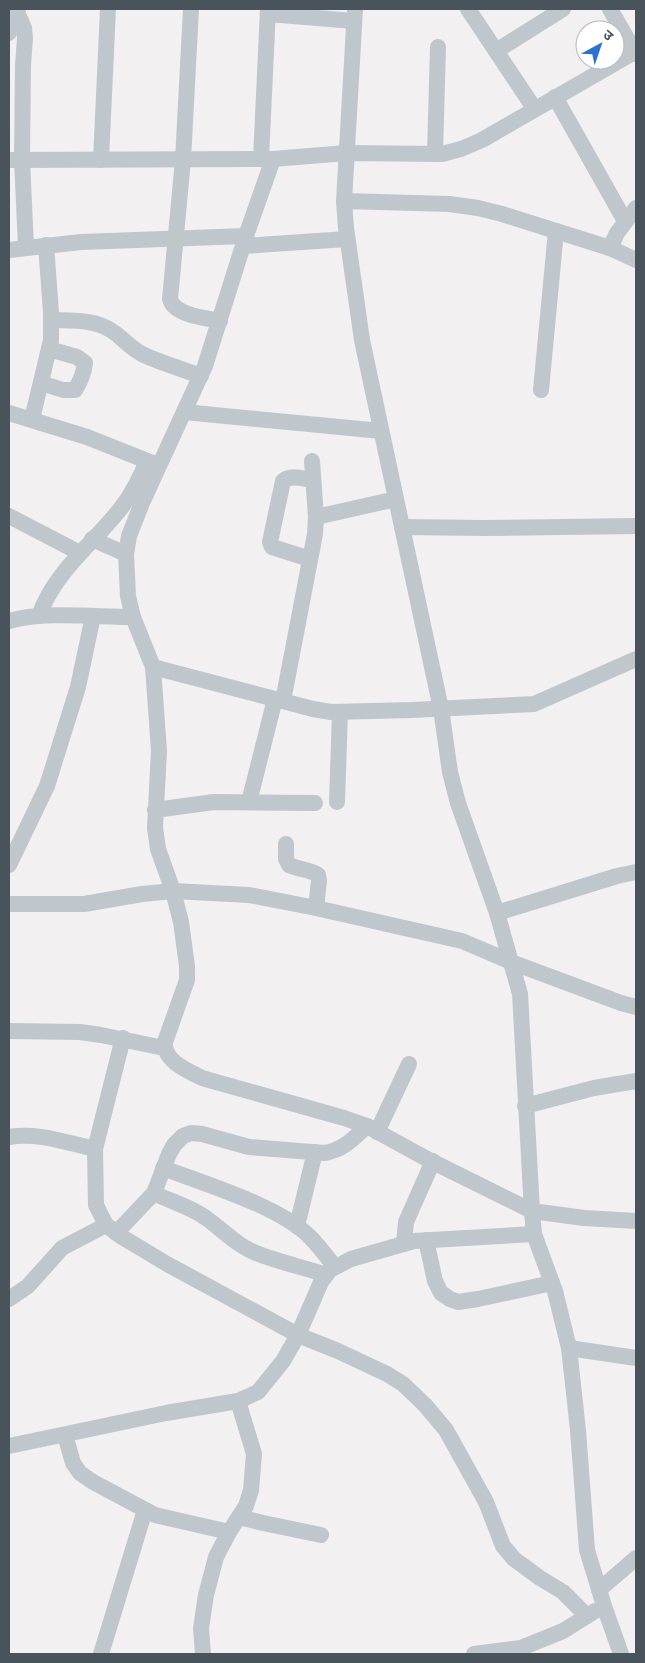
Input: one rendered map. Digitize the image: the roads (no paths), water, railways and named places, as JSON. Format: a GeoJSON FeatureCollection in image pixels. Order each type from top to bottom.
{"type":"FeatureCollection","features":[{"type":"Feature","properties":{"kind":"street"},"geometry":{"type":"LineString","coordinates":[[101,160],[108,9]]}},
{"type":"Feature","properties":{"kind":"street"},"geometry":{"type":"LineString","coordinates":[[191,9],[183,160],[170,299],[171,304],[182,312],[220,321]]}},
{"type":"Feature","properties":{"kind":"street"},"geometry":{"type":"LineString","coordinates":[[468,9],[534,108]]}},
{"type":"Feature","properties":{"kind":"street"},"geometry":{"type":"LineString","coordinates":[[496,51],[563,9]]}},
{"type":"Feature","properties":{"kind":"street"},"geometry":{"type":"LineString","coordinates":[[16,160],[267,159],[346,153],[442,154],[461,149],[482,140],[534,108],[636,52],[610,9]]}},
{"type":"Feature","properties":{"kind":"street"},"geometry":{"type":"LineString","coordinates":[[9,33],[17,10]]}},
{"type":"Feature","properties":{"kind":"street"},"geometry":{"type":"LineString","coordinates":[[17,10],[24,28],[25,38],[16,160],[26,247]]}},
{"type":"Feature","properties":{"kind":"street"},"geometry":{"type":"LineString","coordinates":[[39,616],[51,590],[80,553],[120,509],[153,463],[184,412],[201,376],[245,241],[267,159],[268,11],[354,15],[344,200],[347,239],[362,340],[441,708],[450,772],[458,803],[512,962],[520,994],[525,1106],[534,1234],[552,1283],[569,1348],[578,1430],[587,1550],[621,1654]]}},
{"type":"Feature","properties":{"kind":"street"},"geometry":{"type":"LineString","coordinates":[[435,154],[438,46]]}},
{"type":"Feature","properties":{"kind":"street"},"geometry":{"type":"LineString","coordinates":[[555,97],[625,221]]}},
{"type":"Feature","properties":{"kind":"street"},"geometry":{"type":"LineString","coordinates":[[344,200],[449,204],[502,214],[610,248],[636,260]]}},
{"type":"Feature","properties":{"kind":"street"},"geometry":{"type":"LineString","coordinates":[[610,248],[617,233],[636,208]]}},
{"type":"Feature","properties":{"kind":"street"},"geometry":{"type":"LineString","coordinates":[[541,390],[556,231]]}},
{"type":"Feature","properties":{"kind":"street"},"geometry":{"type":"LineString","coordinates":[[9,250],[46,245],[177,238],[245,241],[347,239]]}},
{"type":"Feature","properties":{"kind":"street"},"geometry":{"type":"LineString","coordinates":[[32,419],[49,349],[52,320],[46,245]]}},
{"type":"Feature","properties":{"kind":"street"},"geometry":{"type":"LineString","coordinates":[[52,320],[102,325],[119,336],[130,348],[201,376]]}},
{"type":"Feature","properties":{"kind":"street"},"geometry":{"type":"LineString","coordinates":[[41,384],[63,390],[75,390],[79,384],[85,363],[77,357],[49,349]]}},
{"type":"Feature","properties":{"kind":"street"},"geometry":{"type":"LineString","coordinates":[[184,412],[381,431]]}},
{"type":"Feature","properties":{"kind":"street"},"geometry":{"type":"LineString","coordinates":[[9,413],[87,438],[153,463]]}},
{"type":"Feature","properties":{"kind":"street"},"geometry":{"type":"LineString","coordinates":[[249,802],[279,700],[310,558],[316,517],[312,461]]}},
{"type":"Feature","properties":{"kind":"street"},"geometry":{"type":"LineString","coordinates":[[153,463],[129,536],[126,554],[128,596],[133,617],[153,667],[159,751],[155,828],[158,849],[173,892],[184,936],[187,980],[165,1042],[164,1048],[168,1056],[183,1068],[202,1078],[344,1118],[372,1129],[532,1211],[584,1218],[636,1221]]}},
{"type":"Feature","properties":{"kind":"street"},"geometry":{"type":"LineString","coordinates":[[310,558],[272,547],[270,542],[282,481],[293,477],[313,480]]}},
{"type":"Feature","properties":{"kind":"street"},"geometry":{"type":"LineString","coordinates":[[316,517],[396,499]]}},
{"type":"Feature","properties":{"kind":"street"},"geometry":{"type":"LineString","coordinates":[[9,516],[80,553]]}},
{"type":"Feature","properties":{"kind":"street"},"geometry":{"type":"LineString","coordinates":[[402,527],[636,526]]}},
{"type":"Feature","properties":{"kind":"street"},"geometry":{"type":"LineString","coordinates":[[92,539],[126,554]]}},
{"type":"Feature","properties":{"kind":"street"},"geometry":{"type":"LineString","coordinates":[[9,621],[29,616],[133,617]]}},
{"type":"Feature","properties":{"kind":"street"},"geometry":{"type":"LineString","coordinates":[[9,865],[47,786],[78,687],[93,616]]}},
{"type":"Feature","properties":{"kind":"street"},"geometry":{"type":"LineString","coordinates":[[153,667],[313,709],[340,712],[534,704],[636,659]]}},
{"type":"Feature","properties":{"kind":"street"},"geometry":{"type":"LineString","coordinates":[[337,802],[340,712]]}},
{"type":"Feature","properties":{"kind":"street"},"geometry":{"type":"LineString","coordinates":[[156,810],[214,802],[315,804]]}},
{"type":"Feature","properties":{"kind":"street"},"geometry":{"type":"LineString","coordinates":[[286,844],[286,859],[289,865],[312,871],[318,875],[316,908]]}},
{"type":"Feature","properties":{"kind":"street"},"geometry":{"type":"LineString","coordinates":[[496,914],[636,872]]}},
{"type":"Feature","properties":{"kind":"street"},"geometry":{"type":"LineString","coordinates":[[9,904],[84,904],[142,894],[173,892],[249,896],[316,908],[462,941],[512,962],[636,1007]]}},
{"type":"Feature","properties":{"kind":"street"},"geometry":{"type":"LineString","coordinates":[[9,1031],[80,1032],[123,1038],[164,1048]]}},
{"type":"Feature","properties":{"kind":"street"},"geometry":{"type":"LineString","coordinates":[[123,1038],[95,1149],[96,1205],[111,1229],[167,1264],[298,1335],[338,1351],[387,1374],[403,1384],[425,1405],[446,1430],[486,1502],[503,1546],[514,1559],[563,1592],[587,1616]]}},
{"type":"Feature","properties":{"kind":"street"},"geometry":{"type":"LineString","coordinates":[[9,1299],[28,1286],[62,1248],[111,1229],[154,1193],[168,1154],[174,1144],[183,1136],[202,1134],[248,1147],[324,1153],[336,1151],[372,1129],[409,1064]]}},
{"type":"Feature","properties":{"kind":"street"},"geometry":{"type":"LineString","coordinates":[[525,1106],[594,1088],[636,1081]]}},
{"type":"Feature","properties":{"kind":"street"},"geometry":{"type":"LineString","coordinates":[[9,1137],[40,1137],[95,1149]]}},
{"type":"Feature","properties":{"kind":"street"},"geometry":{"type":"LineString","coordinates":[[296,1226],[315,1152]]}},
{"type":"Feature","properties":{"kind":"street"},"geometry":{"type":"LineString","coordinates":[[404,1243],[406,1222],[433,1161]]}},
{"type":"Feature","properties":{"kind":"street"},"geometry":{"type":"LineString","coordinates":[[163,1168],[255,1204],[296,1226],[310,1237],[330,1271]]}},
{"type":"Feature","properties":{"kind":"street"},"geometry":{"type":"LineString","coordinates":[[154,1193],[198,1213],[236,1243],[256,1253],[330,1271]]}},
{"type":"Feature","properties":{"kind":"street"},"geometry":{"type":"LineString","coordinates":[[9,1446],[166,1413],[238,1401],[258,1392],[283,1361],[298,1335],[321,1282],[330,1271],[351,1259],[404,1243],[534,1234]]}},
{"type":"Feature","properties":{"kind":"street"},"geometry":{"type":"LineString","coordinates":[[426,1240],[435,1281],[441,1293],[450,1300],[458,1302],[478,1299],[552,1283]]}},
{"type":"Feature","properties":{"kind":"street"},"geometry":{"type":"LineString","coordinates":[[569,1348],[636,1358]]}},
{"type":"Feature","properties":{"kind":"street"},"geometry":{"type":"LineString","coordinates":[[203,1654],[201,1628],[206,1595],[216,1557],[246,1506],[251,1490],[254,1454],[238,1401]]}},
{"type":"Feature","properties":{"kind":"street"},"geometry":{"type":"LineString","coordinates":[[65,1435],[73,1463],[80,1473],[93,1482],[155,1515],[229,1532]]}},
{"type":"Feature","properties":{"kind":"street"},"geometry":{"type":"LineString","coordinates":[[101,1654],[145,1510]]}},
{"type":"Feature","properties":{"kind":"street"},"geometry":{"type":"LineString","coordinates":[[239,1516],[321,1535]]}},
{"type":"Feature","properties":{"kind":"street"},"geometry":{"type":"LineString","coordinates":[[474,1654],[521,1648],[563,1631],[587,1616],[636,1558]]}}]}
